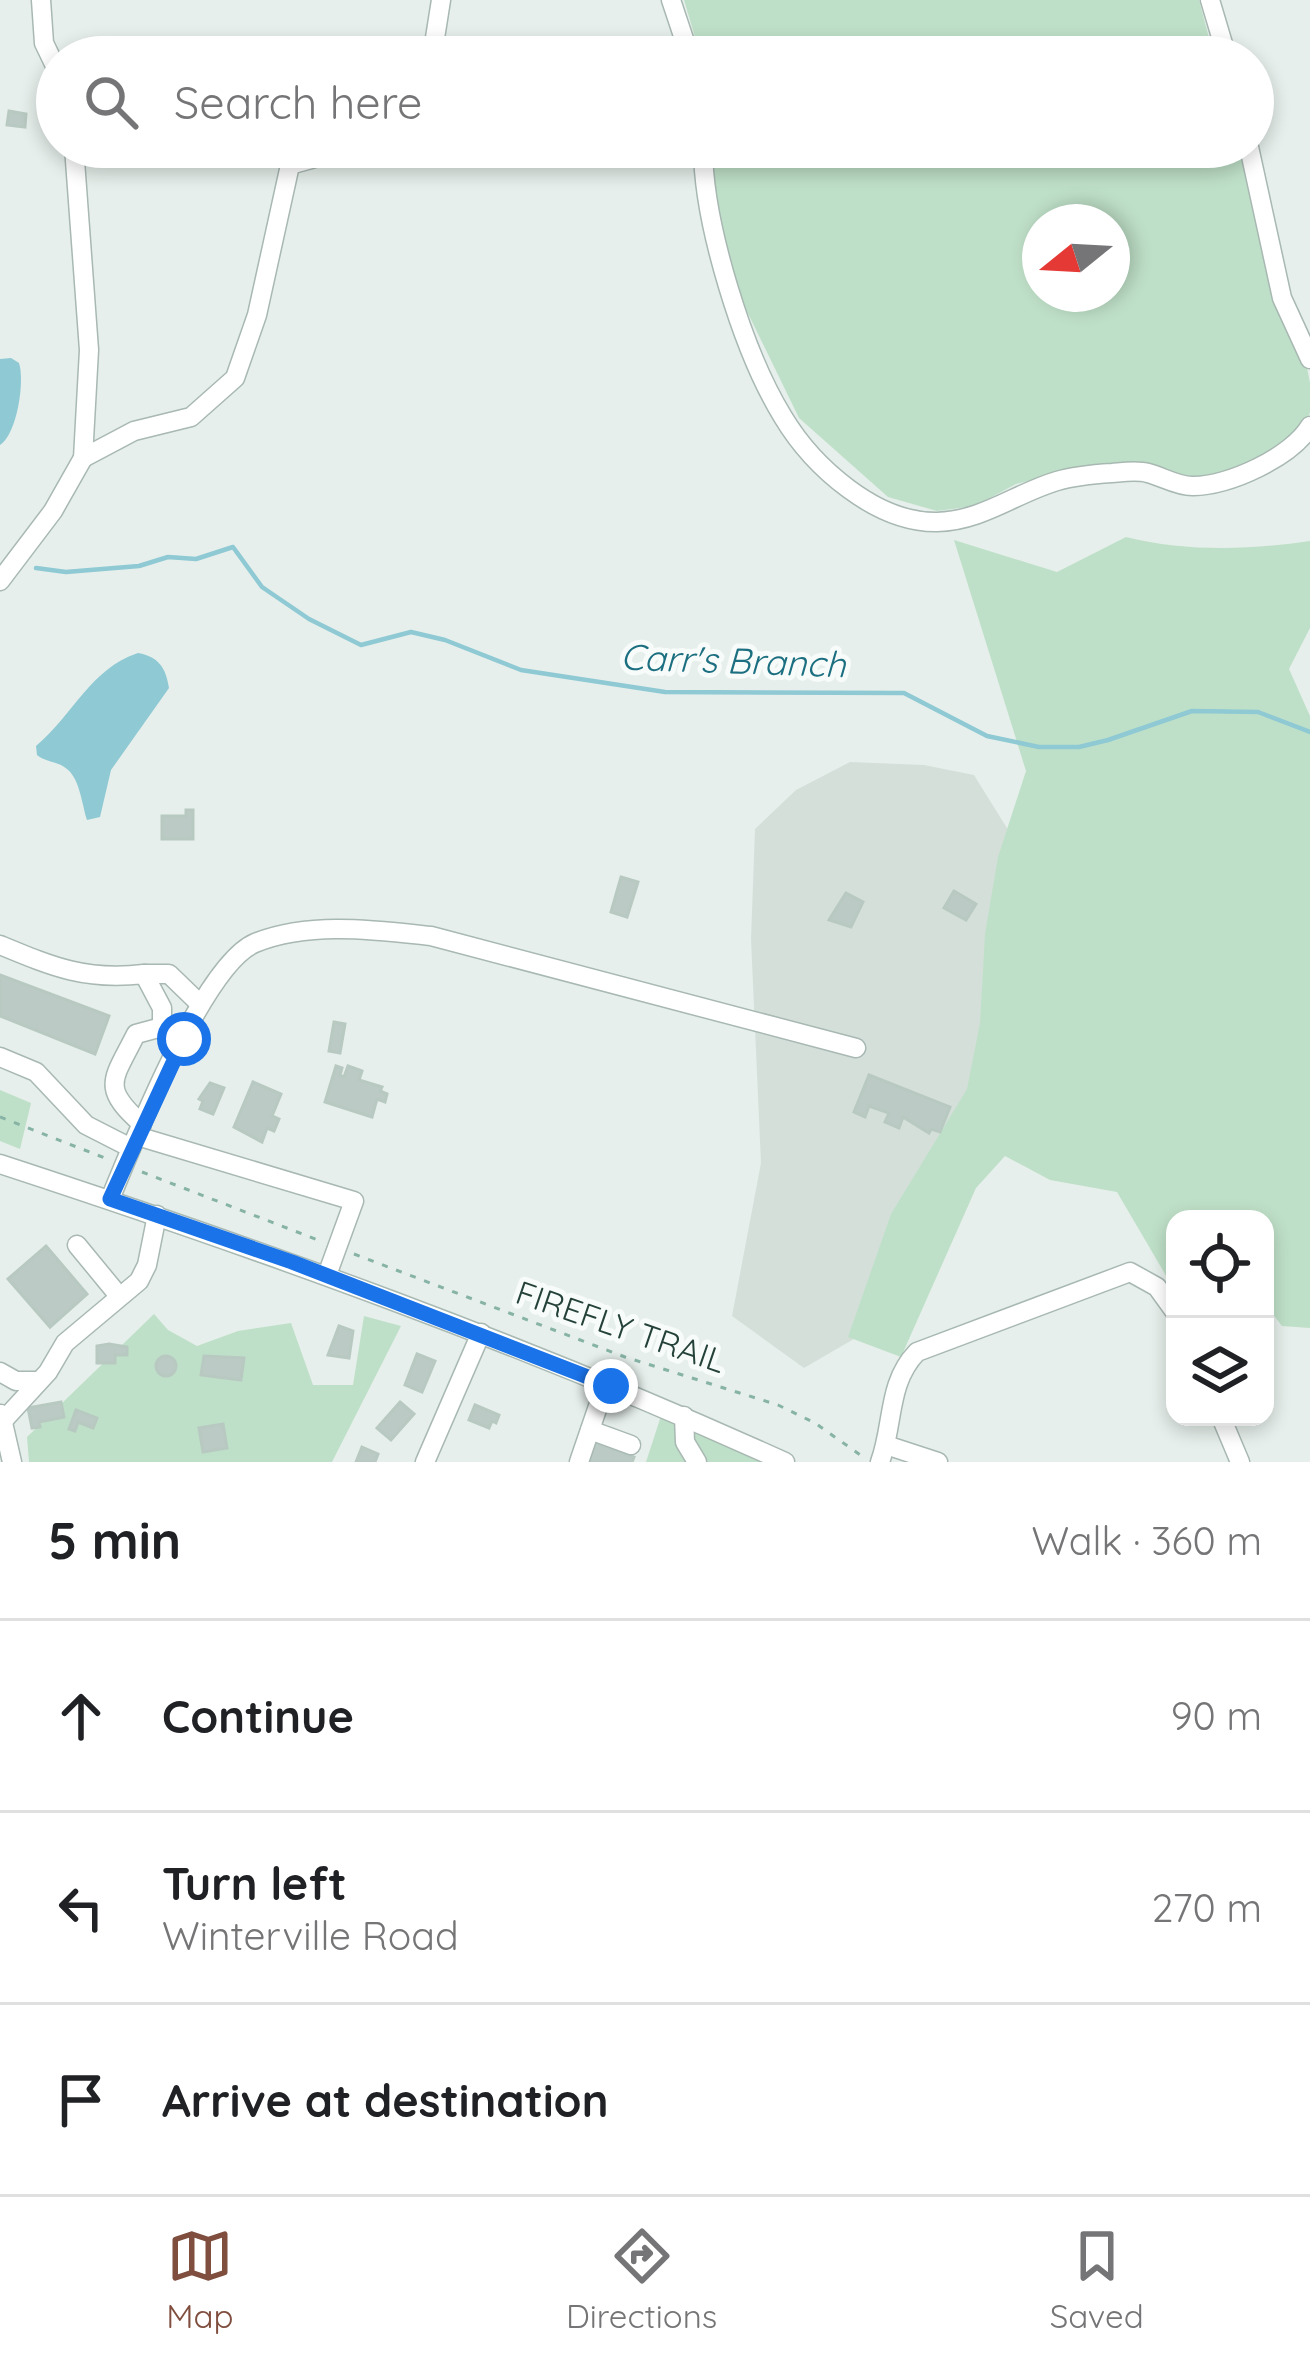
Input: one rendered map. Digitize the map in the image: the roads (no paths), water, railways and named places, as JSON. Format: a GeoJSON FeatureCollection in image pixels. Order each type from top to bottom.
{"type":"FeatureCollection","features":[{"type":"Feature","properties":{"kind":"street"},"geometry":{"type":"LineString","coordinates":[[40,0],[43,36]]}},
{"type":"Feature","properties":{"kind":"street"},"geometry":{"type":"LineString","coordinates":[[435,36],[441,0]]}},
{"type":"Feature","properties":{"kind":"street"},"geometry":{"type":"LineString","coordinates":[[670,0],[683,36]]}},
{"type":"Feature","properties":{"kind":"street"},"geometry":{"type":"LineString","coordinates":[[1210,0],[1221,36]]}},
{"type":"Feature","properties":{"kind":"street"},"geometry":{"type":"LineString","coordinates":[[0,581],[52,511],[83,458],[89,350],[76,168]]}},
{"type":"Feature","properties":{"kind":"street"},"geometry":{"type":"LineString","coordinates":[[83,458],[134,431],[191,417],[235,378],[257,315],[289,168]]}},
{"type":"Feature","properties":{"kind":"street"},"geometry":{"type":"LineString","coordinates":[[703,168],[714,236],[758,366],[784,419],[834,475],[862,498],[896,515],[933,522],[973,518],[1058,481],[1104,473],[1142,471],[1181,485],[1205,486],[1283,456],[1300,444],[1310,426]]}},
{"type":"Feature","properties":{"kind":"street"},"geometry":{"type":"LineString","coordinates":[[1254,168],[1282,298],[1310,359]]}},
{"type":"Feature","properties":{"kind":"street"},"geometry":{"type":"LineString","coordinates":[[110,1199],[200,1004],[250,945],[280,935],[361,929],[431,935],[856,1048]]}},
{"type":"Feature","properties":{"kind":"street"},"geometry":{"type":"LineString","coordinates":[[0,945],[52,967],[106,979],[169,974],[200,1004]]}},
{"type":"Feature","properties":{"kind":"street"},"geometry":{"type":"LineString","coordinates":[[144,974],[162,1008],[162,1027]]}},
{"type":"Feature","properties":{"kind":"street"},"geometry":{"type":"LineString","coordinates":[[137,1136],[113,1089],[136,1034],[162,1027],[184,1039]]}},
{"type":"Feature","properties":{"kind":"street"},"geometry":{"type":"LineString","coordinates":[[0,1057],[36,1072],[86,1125],[354,1202],[327,1275]]}},
{"type":"Feature","properties":{"kind":"street"},"geometry":{"type":"LineString","coordinates":[[1,1167],[110,1199],[327,1275],[606,1384],[785,1462]]}},
{"type":"Feature","properties":{"kind":"street"},"geometry":{"type":"LineString","coordinates":[[7,1460],[1,1417],[56,1361],[65,1342],[139,1280],[147,1265],[157,1215]]}},
{"type":"Feature","properties":{"kind":"street"},"geometry":{"type":"LineString","coordinates":[[77,1245],[119,1296]]}},
{"type":"Feature","properties":{"kind":"street"},"geometry":{"type":"LineString","coordinates":[[938,1462],[883,1454],[890,1406],[905,1365],[917,1352],[1130,1272],[1157,1286],[1166,1299]]}},
{"type":"Feature","properties":{"kind":"street"},"geometry":{"type":"LineString","coordinates":[[425,1462],[481,1333]]}},
{"type":"Feature","properties":{"kind":"street"},"geometry":{"type":"LineString","coordinates":[[0,1372],[16,1381],[37,1381]]}},
{"type":"Feature","properties":{"kind":"street"},"geometry":{"type":"LineString","coordinates":[[579,1462],[606,1384]]}},
{"type":"Feature","properties":{"kind":"street"},"geometry":{"type":"LineString","coordinates":[[684,1416],[685,1442],[697,1462]]}},
{"type":"Feature","properties":{"kind":"street"},"geometry":{"type":"LineString","coordinates":[[1225,1426],[1240,1462]]}},
{"type":"Feature","properties":{"kind":"street"},"geometry":{"type":"LineString","coordinates":[[590,1430],[631,1445]]}},
{"type":"Feature","properties":{"kind":"water"},"geometry":{"type":"Polygon","coordinates":[[[11,358],[21,371],[20,394],[11,430],[0,445],[0,359],[11,358]]]}},
{"type":"Feature","properties":{"kind":"water"},"geometry":{"type":"Polygon","coordinates":[[[138,653],[160,664],[169,688],[111,770],[100,817],[87,820],[71,773],[37,755],[36,746],[94,681],[138,653]]]}},
{"type":"Feature","properties":{"kind":"waterway","name":"Carr's Branch"},"geometry":{"type":"LineString","coordinates":[[36,568],[66,572],[139,566],[168,557],[196,559],[233,547],[262,587],[309,619],[361,645],[411,632],[521,670],[665,692],[904,693],[987,736],[1039,747],[1079,747],[1192,711],[1258,712],[1310,732]]}}]}
